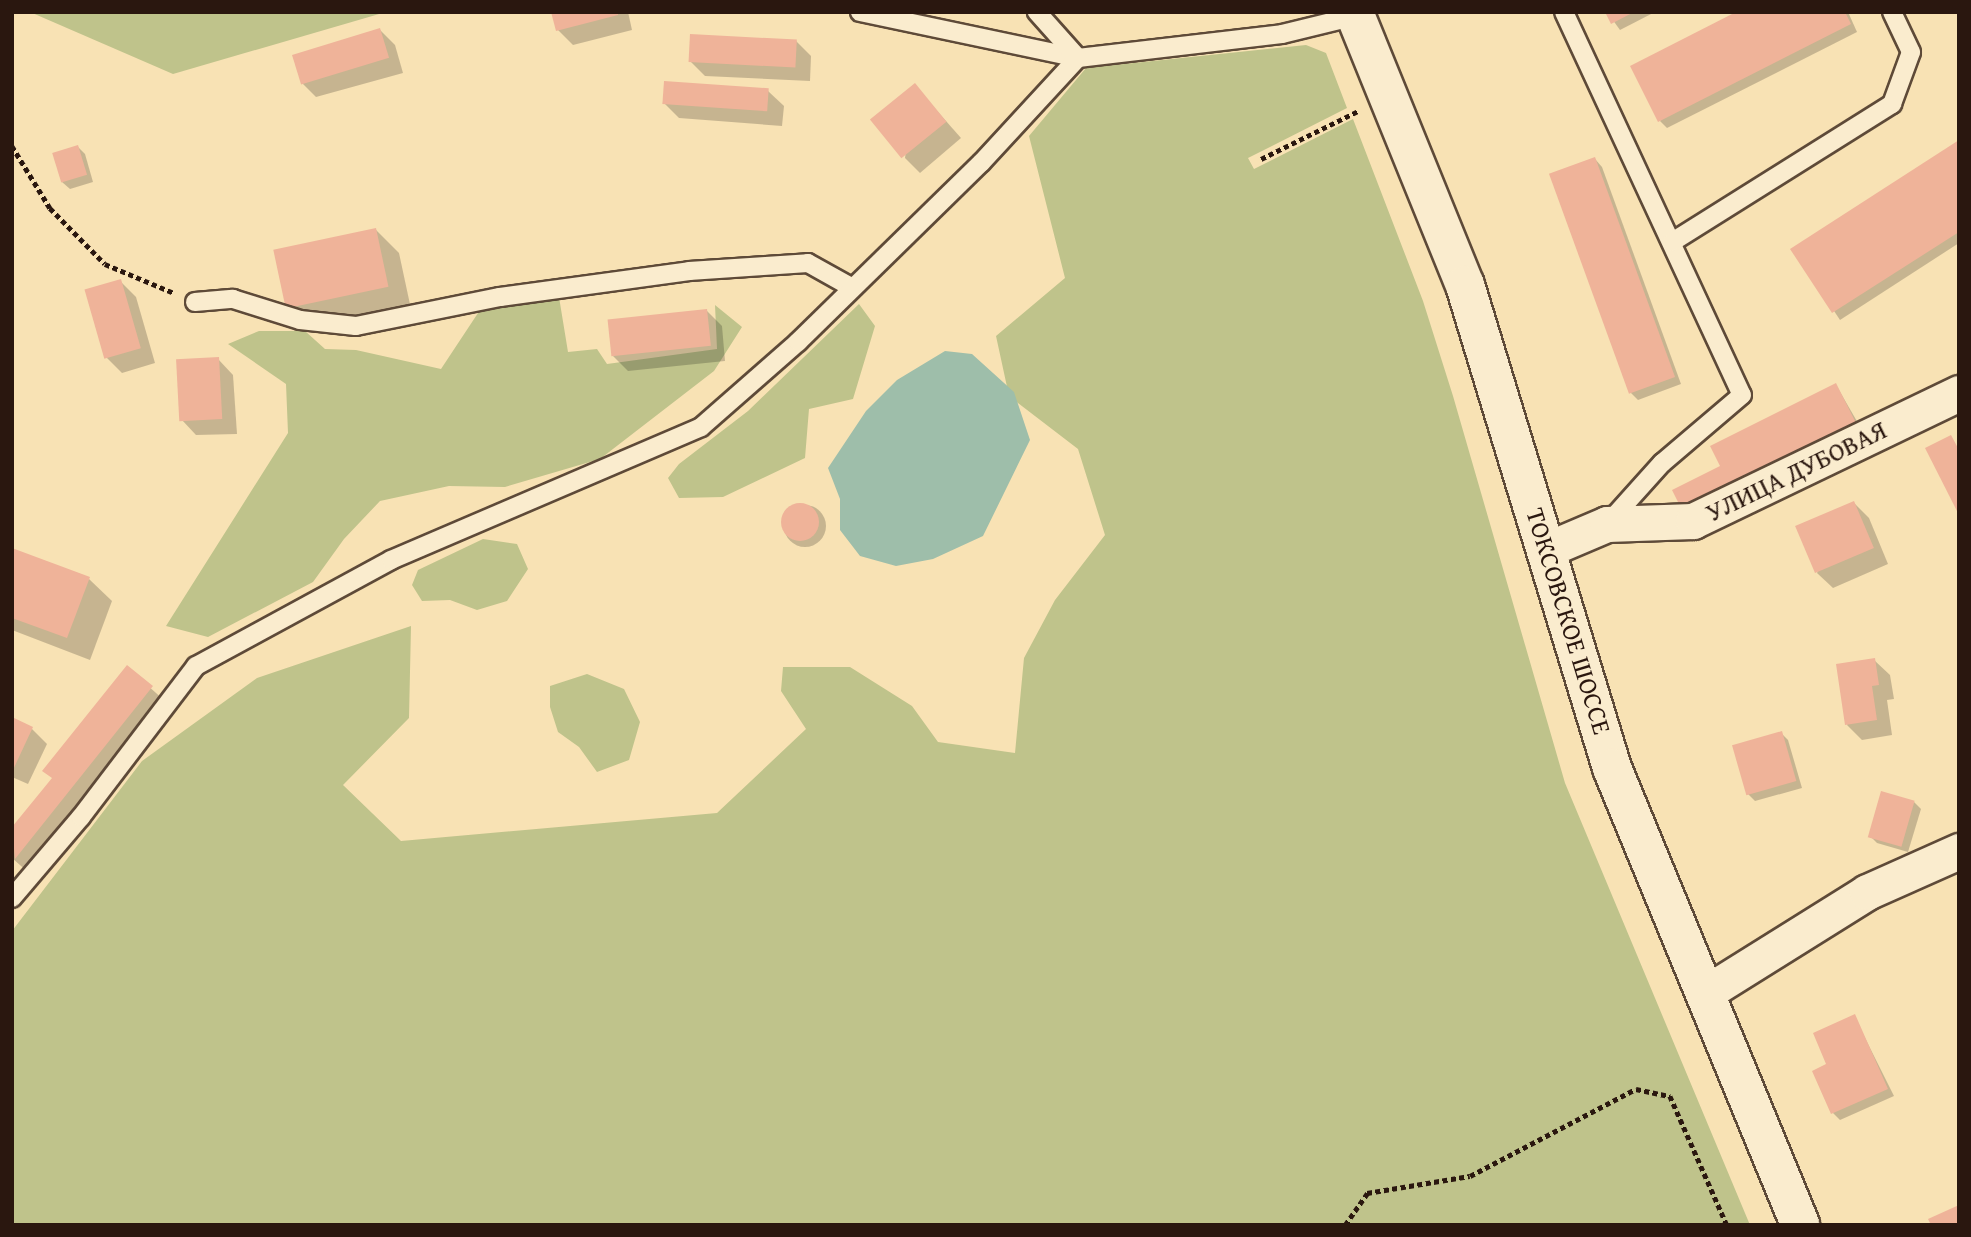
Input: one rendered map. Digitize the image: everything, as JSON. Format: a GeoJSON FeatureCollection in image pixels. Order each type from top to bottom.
{"type":"FeatureCollection","features":[{"type":"Feature","properties":{"kind":"main road","name":"ТОКСОВСКОЕ ШОССЕ"},"geometry":{"type":"LineString","coordinates":[[1355,14],[1458,265],[1548,549],[1612,768],[1800,1225]]}},
{"type":"Feature","properties":{"kind":"street","name":"УЛИЦА ДУБОВАЯ"},"geometry":{"type":"LineString","coordinates":[[1548,549],[1607,524],[1693,521],[1959,393]]}},
{"type":"Feature","properties":{"kind":"street"},"geometry":{"type":"LineString","coordinates":[[1704,994],[1867,892],[1959,851]]}},
{"type":"Feature","properties":{"kind":"lane"},"geometry":{"type":"LineString","coordinates":[[860,12],[1078,58],[1282,34],[1355,14]]}},
{"type":"Feature","properties":{"kind":"lane"},"geometry":{"type":"LineString","coordinates":[[931,12],[959,33]]}},
{"type":"Feature","properties":{"kind":"lane"},"geometry":{"type":"LineString","coordinates":[[1037,12],[1078,58]]}},
{"type":"Feature","properties":{"kind":"lane"},"geometry":{"type":"LineString","coordinates":[[1564,12],[1742,395],[1662,463],[1607,524]]}},
{"type":"Feature","properties":{"kind":"lane"},"geometry":{"type":"LineString","coordinates":[[1672,242],[1892,104],[1911,52],[1892,12]]}},
{"type":"Feature","properties":{"kind":"lane"},"geometry":{"type":"LineString","coordinates":[[12,898],[81,817],[196,666],[391,560],[701,427],[853,288],[981,163],[1078,58]]}},
{"type":"Feature","properties":{"kind":"lane"},"geometry":{"type":"LineString","coordinates":[[195,302],[233,299],[300,320],[356,326],[500,297],[690,271],[808,263],[853,288]]}},
{"type":"Feature","properties":{"kind":"path"},"geometry":{"type":"LineString","coordinates":[[1261,159],[1368,106]]}},
{"type":"Feature","properties":{"kind":"path"},"geometry":{"type":"LineString","coordinates":[[12,146],[50,208],[105,264],[195,302]]}},
{"type":"Feature","properties":{"kind":"path"},"geometry":{"type":"LineString","coordinates":[[1345,1225],[1367,1193],[1470,1175],[1636,1089],[1670,1097],[1727,1225]]}},
{"type":"Feature","properties":{"kind":"green space"},"geometry":{"type":"Polygon","coordinates":[[[30,12],[386,12],[173,74],[30,12]]]}},
{"type":"Feature","properties":{"kind":"green space"},"geometry":{"type":"Polygon","coordinates":[[[1306,45],[1326,53],[1347,108],[1248,158],[1254,169],[1353,119],[1423,301],[1565,783],[1750,1225],[12,1225],[12,931],[142,761],[257,678],[411,626],[409,718],[343,785],[401,841],[717,813],[806,729],[781,691],[783,667],[850,667],[912,706],[938,742],[1015,753],[1024,658],[1055,600],[1105,535],[1078,449],[1009,396],[996,336],[1065,278],[1029,136],[1086,68],[1306,45]]]}},
{"type":"Feature","properties":{"kind":"green space"},"geometry":{"type":"Polygon","coordinates":[[[559,297],[568,352],[597,349],[607,364],[717,349],[715,305],[742,327],[714,371],[600,459],[505,487],[449,486],[380,501],[344,539],[313,582],[208,637],[166,626],[288,433],[286,384],[228,344],[259,331],[305,331],[325,349],[356,350],[441,369],[480,310],[559,297]]]}},
{"type":"Feature","properties":{"kind":"green space"},"geometry":{"type":"Polygon","coordinates":[[[859,304],[875,326],[853,399],[809,409],[805,458],[723,497],[679,498],[668,478],[679,464],[748,411],[859,304]]]}},
{"type":"Feature","properties":{"kind":"green space"},"geometry":{"type":"Polygon","coordinates":[[[483,539],[517,544],[528,569],[507,601],[477,610],[450,600],[422,601],[412,585],[418,570],[483,539]]]}},
{"type":"Feature","properties":{"kind":"green space"},"geometry":{"type":"Polygon","coordinates":[[[587,674],[624,689],[640,722],[629,760],[597,772],[579,747],[558,732],[550,707],[550,686],[587,674]]]}},
{"type":"Feature","properties":{"kind":"shaded area"},"geometry":{"type":"Polygon","coordinates":[[[945,351],[972,354],[1014,392],[1030,440],[983,536],[933,559],[896,566],[860,556],[840,530],[840,499],[828,468],[866,411],[897,380],[945,351]]]}},
{"type":"Feature","properties":{"kind":"building"},"geometry":{"type":"Polygon","coordinates":[[[551,12],[618,12],[618,15],[556,31],[551,12]]]}},
{"type":"Feature","properties":{"kind":"building"},"geometry":{"type":"Polygon","coordinates":[[[1605,12],[1634,12],[1611,24],[1605,12]]]}},
{"type":"Feature","properties":{"kind":"building"},"geometry":{"type":"Polygon","coordinates":[[[1736,12],[1845,12],[1851,24],[1658,122],[1630,66],[1736,12]]]}},
{"type":"Feature","properties":{"kind":"building"},"geometry":{"type":"Polygon","coordinates":[[[380,28],[389,58],[301,85],[292,55],[380,28]]]}},
{"type":"Feature","properties":{"kind":"building"},"geometry":{"type":"Polygon","coordinates":[[[690,34],[797,40],[795,68],[689,62],[690,34]]]}},
{"type":"Feature","properties":{"kind":"building"},"geometry":{"type":"Polygon","coordinates":[[[664,81],[769,88],[767,111],[662,104],[664,81]]]}},
{"type":"Feature","properties":{"kind":"building"},"geometry":{"type":"Polygon","coordinates":[[[915,83],[946,122],[901,158],[870,120],[915,83]]]}},
{"type":"Feature","properties":{"kind":"building"},"geometry":{"type":"Polygon","coordinates":[[[1959,140],[1959,232],[1832,313],[1790,249],[1959,140]]]}},
{"type":"Feature","properties":{"kind":"building"},"geometry":{"type":"Polygon","coordinates":[[[78,145],[87,175],[61,183],[52,153],[78,145]]]}},
{"type":"Feature","properties":{"kind":"building"},"geometry":{"type":"Polygon","coordinates":[[[1595,157],[1675,377],[1629,394],[1549,174],[1595,157]]]}},
{"type":"Feature","properties":{"kind":"building"},"geometry":{"type":"Polygon","coordinates":[[[376,228],[388,287],[286,309],[273,250],[376,228]]]}},
{"type":"Feature","properties":{"kind":"building"},"geometry":{"type":"Polygon","coordinates":[[[121,279],[141,348],[104,359],[84,289],[121,279]]]}},
{"type":"Feature","properties":{"kind":"building"},"geometry":{"type":"Polygon","coordinates":[[[707,309],[711,346],[611,356],[608,319],[707,309]]]}},
{"type":"Feature","properties":{"kind":"building"},"geometry":{"type":"Polygon","coordinates":[[[219,357],[222,419],[179,421],[176,359],[219,357]]]}},
{"type":"Feature","properties":{"kind":"building"},"geometry":{"type":"Polygon","coordinates":[[[1836,383],[1856,423],[1682,510],[1672,490],[1720,466],[1710,446],[1836,383]]]}},
{"type":"Feature","properties":{"kind":"building"},"geometry":{"type":"Polygon","coordinates":[[[1951,435],[1959,450],[1959,515],[1925,448],[1951,435]]]}},
{"type":"Feature","properties":{"kind":"building"},"geometry":{"type":"Polygon","coordinates":[[[1854,501],[1874,548],[1815,573],[1795,526],[1854,501]]]}},
{"type":"Feature","properties":{"kind":"building"},"geometry":{"type":"Polygon","coordinates":[[[800,503],[814,508],[819,522],[814,536],[800,541],[786,536],[781,522],[786,508],[800,503]]]}},
{"type":"Feature","properties":{"kind":"building"},"geometry":{"type":"Polygon","coordinates":[[[12,548],[90,577],[67,638],[12,618],[12,548]]]}},
{"type":"Feature","properties":{"kind":"building"},"geometry":{"type":"Polygon","coordinates":[[[1875,658],[1879,685],[1872,686],[1877,720],[1845,725],[1836,664],[1875,658]]]}},
{"type":"Feature","properties":{"kind":"building"},"geometry":{"type":"Polygon","coordinates":[[[127,665],[153,686],[15,859],[12,827],[52,778],[42,771],[127,665]]]}},
{"type":"Feature","properties":{"kind":"building"},"geometry":{"type":"Polygon","coordinates":[[[12,717],[33,727],[12,772],[12,717]]]}},
{"type":"Feature","properties":{"kind":"building"},"geometry":{"type":"Polygon","coordinates":[[[1782,731],[1796,781],[1746,795],[1732,745],[1782,731]]]}},
{"type":"Feature","properties":{"kind":"building"},"geometry":{"type":"Polygon","coordinates":[[[1881,791],[1915,801],[1901,847],[1868,837],[1881,791]]]}},
{"type":"Feature","properties":{"kind":"building"},"geometry":{"type":"Polygon","coordinates":[[[1855,1014],[1888,1089],[1831,1114],[1812,1071],[1826,1064],[1813,1033],[1855,1014]]]}},
{"type":"Feature","properties":{"kind":"building"},"geometry":{"type":"Polygon","coordinates":[[[1959,1205],[1959,1225],[1931,1225],[1928,1219],[1959,1205]]]}}]}
